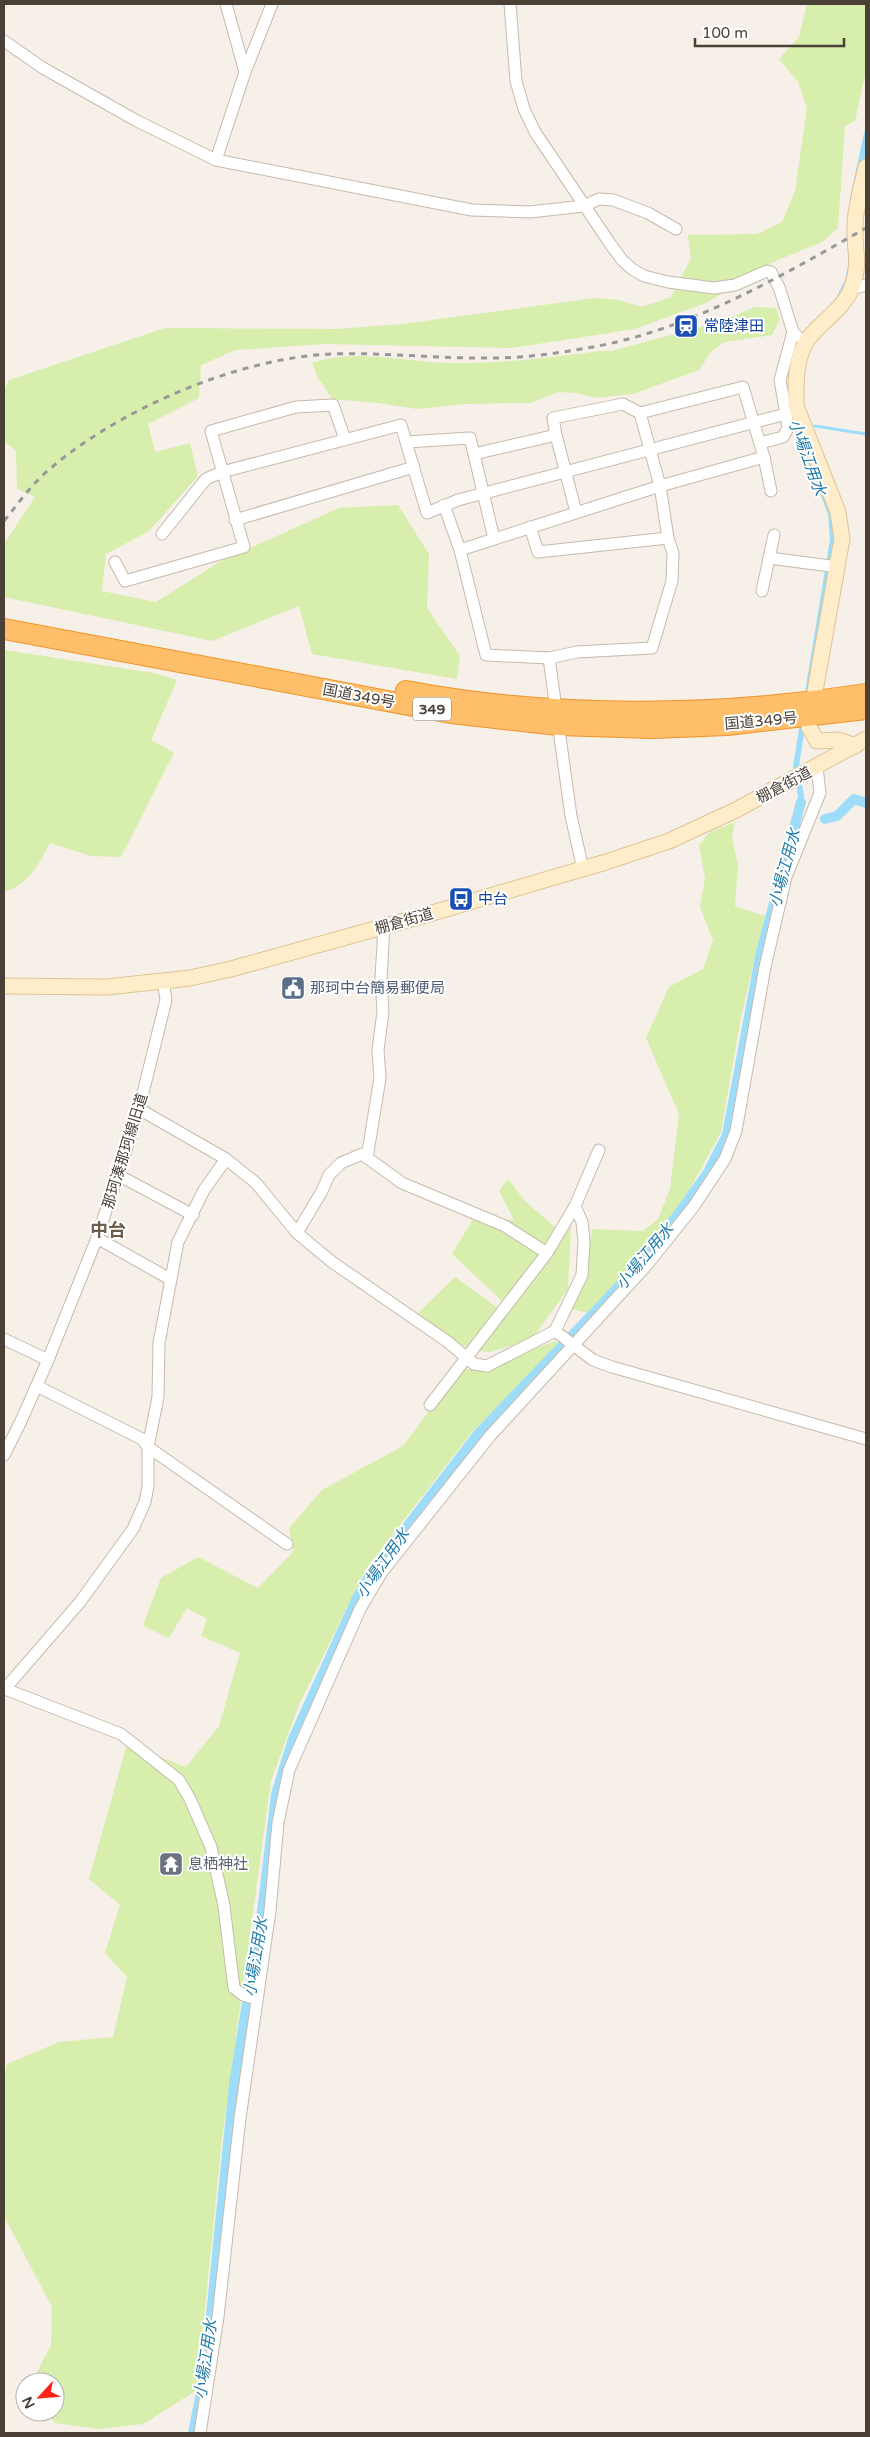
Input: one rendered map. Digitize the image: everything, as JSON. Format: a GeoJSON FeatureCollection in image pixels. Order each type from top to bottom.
{"type":"FeatureCollection","features":[{"type":"Feature","properties":{"kind":"highway","name":"国道349号"},"geometry":{"type":"LineString","coordinates":[[4,616],[414,693],[512,705],[557,716],[796,704],[866,694]]}},
{"type":"Feature","properties":{"kind":"highway","name":"国道349号"},"geometry":{"type":"LineString","coordinates":[[4,629],[442,711],[557,716],[653,728],[727,725],[866,709]]}},
{"type":"Feature","properties":{"kind":"street"},"geometry":{"type":"LineString","coordinates":[[226,4],[245,72]]}},
{"type":"Feature","properties":{"kind":"street"},"geometry":{"type":"LineString","coordinates":[[216,160],[245,72],[272,4]]}},
{"type":"Feature","properties":{"kind":"street"},"geometry":{"type":"LineString","coordinates":[[510,4],[516,81],[524,109],[535,132],[622,260],[644,276],[668,282],[714,288],[735,285],[767,271],[771,272],[779,287],[793,332],[780,380],[788,428],[783,436],[760,443]]}},
{"type":"Feature","properties":{"kind":"street"},"geometry":{"type":"LineString","coordinates":[[5,39],[43,68],[136,121],[216,160],[472,210],[530,212],[584,206],[599,199],[613,200],[648,213],[676,229]]}},
{"type":"Feature","properties":{"kind":"street"},"geometry":{"type":"LineString","coordinates":[[815,691],[831,566],[842,539],[838,512],[796,406],[798,367],[806,342],[859,287],[856,218],[866,167]]}},
{"type":"Feature","properties":{"kind":"street"},"geometry":{"type":"LineString","coordinates":[[793,332],[806,342]]}},
{"type":"Feature","properties":{"kind":"street"},"geometry":{"type":"LineString","coordinates":[[576,512],[564,474],[553,418],[623,404],[640,413],[743,387],[755,423],[771,491]]}},
{"type":"Feature","properties":{"kind":"street"},"geometry":{"type":"LineString","coordinates":[[115,562],[125,580],[244,547],[210,431],[296,407],[333,405],[345,439]]}},
{"type":"Feature","properties":{"kind":"street"},"geometry":{"type":"LineString","coordinates":[[444,505],[460,550],[486,655],[549,658],[577,652],[652,648],[672,580],[673,553],[668,538],[660,486],[640,413]]}},
{"type":"Feature","properties":{"kind":"street"},"geometry":{"type":"LineString","coordinates":[[162,534],[206,479],[222,472],[400,425],[407,442],[427,513],[444,505],[483,494],[786,414]]}},
{"type":"Feature","properties":{"kind":"street"},"geometry":{"type":"LineString","coordinates":[[474,454],[556,435]]}},
{"type":"Feature","properties":{"kind":"street"},"geometry":{"type":"LineString","coordinates":[[407,442],[470,438],[494,539]]}},
{"type":"Feature","properties":{"kind":"street"},"geometry":{"type":"LineString","coordinates":[[460,550],[660,486],[764,457]]}},
{"type":"Feature","properties":{"kind":"street"},"geometry":{"type":"LineString","coordinates":[[235,520],[414,467]]}},
{"type":"Feature","properties":{"kind":"street"},"geometry":{"type":"LineString","coordinates":[[530,527],[538,552],[668,538]]}},
{"type":"Feature","properties":{"kind":"street"},"geometry":{"type":"LineString","coordinates":[[762,591],[774,535]]}},
{"type":"Feature","properties":{"kind":"street"},"geometry":{"type":"LineString","coordinates":[[769,558],[831,566]]}},
{"type":"Feature","properties":{"kind":"street"},"geometry":{"type":"LineString","coordinates":[[549,658],[571,816],[584,868]]}},
{"type":"Feature","properties":{"kind":"street"},"geometry":{"type":"LineString","coordinates":[[809,727],[817,741],[839,740],[860,743]]}},
{"type":"Feature","properties":{"kind":"street","name":"棚倉街道"},"geometry":{"type":"LineString","coordinates":[[4,986],[107,987],[163,980],[231,969],[384,927],[633,853],[692,831],[736,810],[860,743]]}},
{"type":"Feature","properties":{"kind":"street"},"geometry":{"type":"LineString","coordinates":[[200,2433],[218,2317],[250,1997],[270,1911],[281,1798],[289,1770],[360,1609],[382,1572],[565,1339],[646,1266],[694,1206],[725,1158],[736,1131],[765,967],[786,877],[820,793],[817,767]]}},
{"type":"Feature","properties":{"kind":"street"},"geometry":{"type":"LineString","coordinates":[[367,1158],[380,1078],[378,1050],[383,1012],[384,927]]}},
{"type":"Feature","properties":{"kind":"street","name":"那珂湊那珂線旧道"},"geometry":{"type":"LineString","coordinates":[[4,1455],[37,1386],[97,1238],[139,1109],[166,1000],[163,980]]}},
{"type":"Feature","properties":{"kind":"street"},"geometry":{"type":"LineString","coordinates":[[139,1109],[226,1159],[256,1184],[297,1233],[332,1262],[448,1342],[474,1364],[487,1366],[565,1339]]}},
{"type":"Feature","properties":{"kind":"street"},"geometry":{"type":"LineString","coordinates":[[430,1405],[547,1253],[574,1206],[599,1150]]}},
{"type":"Feature","properties":{"kind":"street"},"geometry":{"type":"LineString","coordinates":[[297,1233],[322,1191],[329,1175],[341,1163],[362,1154],[402,1183],[505,1226],[547,1253]]}},
{"type":"Feature","properties":{"kind":"street"},"geometry":{"type":"LineString","coordinates":[[226,1159],[204,1190],[178,1242],[159,1344],[158,1397],[148,1447],[148,1486],[145,1502],[133,1529],[80,1602],[4,1689],[121,1734],[178,1780],[190,1799],[210,1847],[224,1906],[234,1988],[250,1997]]}},
{"type":"Feature","properties":{"kind":"street"},"geometry":{"type":"LineString","coordinates":[[118,1175],[193,1215]]}},
{"type":"Feature","properties":{"kind":"street"},"geometry":{"type":"LineString","coordinates":[[565,1339],[582,1275],[584,1241],[582,1222],[574,1206]]}},
{"type":"Feature","properties":{"kind":"street"},"geometry":{"type":"LineString","coordinates":[[97,1238],[170,1279]]}},
{"type":"Feature","properties":{"kind":"street"},"geometry":{"type":"LineString","coordinates":[[4,1339],[48,1360]]}},
{"type":"Feature","properties":{"kind":"street"},"geometry":{"type":"LineString","coordinates":[[565,1339],[593,1360],[612,1367],[866,1439]]}},
{"type":"Feature","properties":{"kind":"street"},"geometry":{"type":"LineString","coordinates":[[37,1386],[142,1439],[148,1447],[287,1544]]}},
{"type":"Feature","properties":{"kind":"green space"},"geometry":{"type":"Polygon","coordinates":[[[807,4],[866,4],[866,71],[855,121],[845,126],[838,228],[822,242],[771,263],[708,302],[635,329],[512,348],[325,344],[236,350],[201,365],[199,398],[148,424],[155,452],[190,443],[198,476],[149,531],[106,554],[102,591],[156,602],[221,561],[339,508],[398,505],[429,554],[427,608],[460,656],[457,679],[312,654],[299,606],[212,641],[4,597],[4,544],[35,497],[17,489],[16,451],[4,441],[4,391],[9,380],[165,328],[336,329],[402,324],[595,298],[619,300],[642,307],[671,297],[691,258],[688,235],[757,234],[782,222],[795,191],[807,108],[798,82],[779,59],[799,37],[807,4]]]}},
{"type":"Feature","properties":{"kind":"green space"},"geometry":{"type":"Polygon","coordinates":[[[755,307],[776,308],[780,319],[772,335],[724,342],[711,352],[699,370],[633,394],[596,398],[577,393],[558,392],[531,403],[463,404],[417,409],[332,399],[318,378],[312,363],[328,359],[361,356],[445,363],[484,363],[611,351],[671,335],[682,336],[722,317],[732,317],[755,307]]]}},
{"type":"Feature","properties":{"kind":"green space"},"geometry":{"type":"Polygon","coordinates":[[[4,650],[154,673],[177,680],[151,740],[174,753],[121,857],[91,856],[50,843],[32,873],[13,889],[4,892],[4,650]]]}},
{"type":"Feature","properties":{"kind":"green space"},"geometry":{"type":"Polygon","coordinates":[[[735,822],[732,837],[738,866],[735,906],[765,916],[741,1017],[721,1132],[686,1196],[642,1255],[590,1313],[570,1309],[585,1275],[592,1229],[643,1231],[658,1219],[670,1189],[679,1114],[646,1038],[669,987],[703,969],[713,940],[700,907],[705,878],[699,845],[710,832],[735,822]]]}},
{"type":"Feature","properties":{"kind":"green space"},"geometry":{"type":"Polygon","coordinates":[[[508,1179],[525,1201],[555,1227],[540,1258],[503,1302],[452,1254],[473,1219],[514,1220],[499,1191],[508,1179]]]}},
{"type":"Feature","properties":{"kind":"green space"},"geometry":{"type":"Polygon","coordinates":[[[571,1227],[568,1289],[532,1339],[491,1352],[478,1351],[461,1345],[416,1315],[455,1277],[506,1314],[571,1227]]]}},
{"type":"Feature","properties":{"kind":"green space"},"geometry":{"type":"Polygon","coordinates":[[[555,1341],[560,1346],[472,1432],[366,1569],[298,1707],[271,1781],[222,2139],[197,2390],[143,2424],[98,2429],[55,2423],[65,2422],[65,2372],[37,2372],[51,2345],[52,2307],[4,2216],[4,2079],[7,2064],[59,2042],[113,2037],[127,1977],[105,1953],[120,1905],[89,1879],[127,1744],[186,1767],[219,1726],[240,1653],[201,1636],[207,1619],[187,1608],[169,1638],[143,1626],[161,1578],[198,1557],[258,1588],[293,1552],[289,1528],[322,1490],[403,1446],[461,1368],[486,1372],[555,1341]]]}},
{"type":"Feature","properties":{"kind":"water"},"geometry":{"type":"Polygon","coordinates":[[[866,124],[866,151],[856,254],[840,302],[814,323],[836,298],[845,280],[851,252],[850,198],[866,124]]]}},
{"type":"Feature","properties":{"kind":"water"},"geometry":{"type":"Polygon","coordinates":[[[792,406],[836,527],[799,766],[804,795],[802,816],[796,814],[798,796],[793,766],[830,539],[828,514],[787,408],[792,406]]]}},
{"type":"Feature","properties":{"kind":"waterway"},"geometry":{"type":"LineString","coordinates":[[815,426],[866,434]]}},
{"type":"Feature","properties":{"kind":"waterway"},"geometry":{"type":"LineString","coordinates":[[825,819],[837,816],[854,799],[866,803]]}},
{"type":"Feature","properties":{"kind":"waterway","name":"小場江用水"},"geometry":{"type":"LineString","coordinates":[[208,2346],[234,2084],[263,1904],[276,1794],[293,1739],[356,1600],[370,1575],[478,1434],[647,1257],[707,1174],[727,1135],[761,952],[801,802]]}},
{"type":"Feature","properties":{"kind":"waterway","name":"小場江用水"},"geometry":{"type":"LineString","coordinates":[[193,2433],[202,2387]]}},
{"type":"Feature","properties":{"kind":"railway"},"geometry":{"type":"LineString","coordinates":[[4,521],[44,474],[105,429],[141,409],[217,377],[295,358],[331,354],[503,358],[559,353],[619,341],[657,331],[729,302],[866,228]]}},
{"type":"Feature","properties":{"kind":"place","name":"常陸津田"},"geometry":{"type":"Point","coordinates":[686,326]}},
{"type":"Feature","properties":{"kind":"place","name":"中台"},"geometry":{"type":"Point","coordinates":[461,899]}},
{"type":"Feature","properties":{"kind":"place","name":"那珂中台簡易郵便局"},"geometry":{"type":"Point","coordinates":[293,988]}},
{"type":"Feature","properties":{"kind":"place","name":"息栖神社"},"geometry":{"type":"Point","coordinates":[171,1864]}},
{"type":"Feature","properties":{"kind":"district","name":"中台"},"geometry":{"type":"Point","coordinates":[108,1230]}}]}
